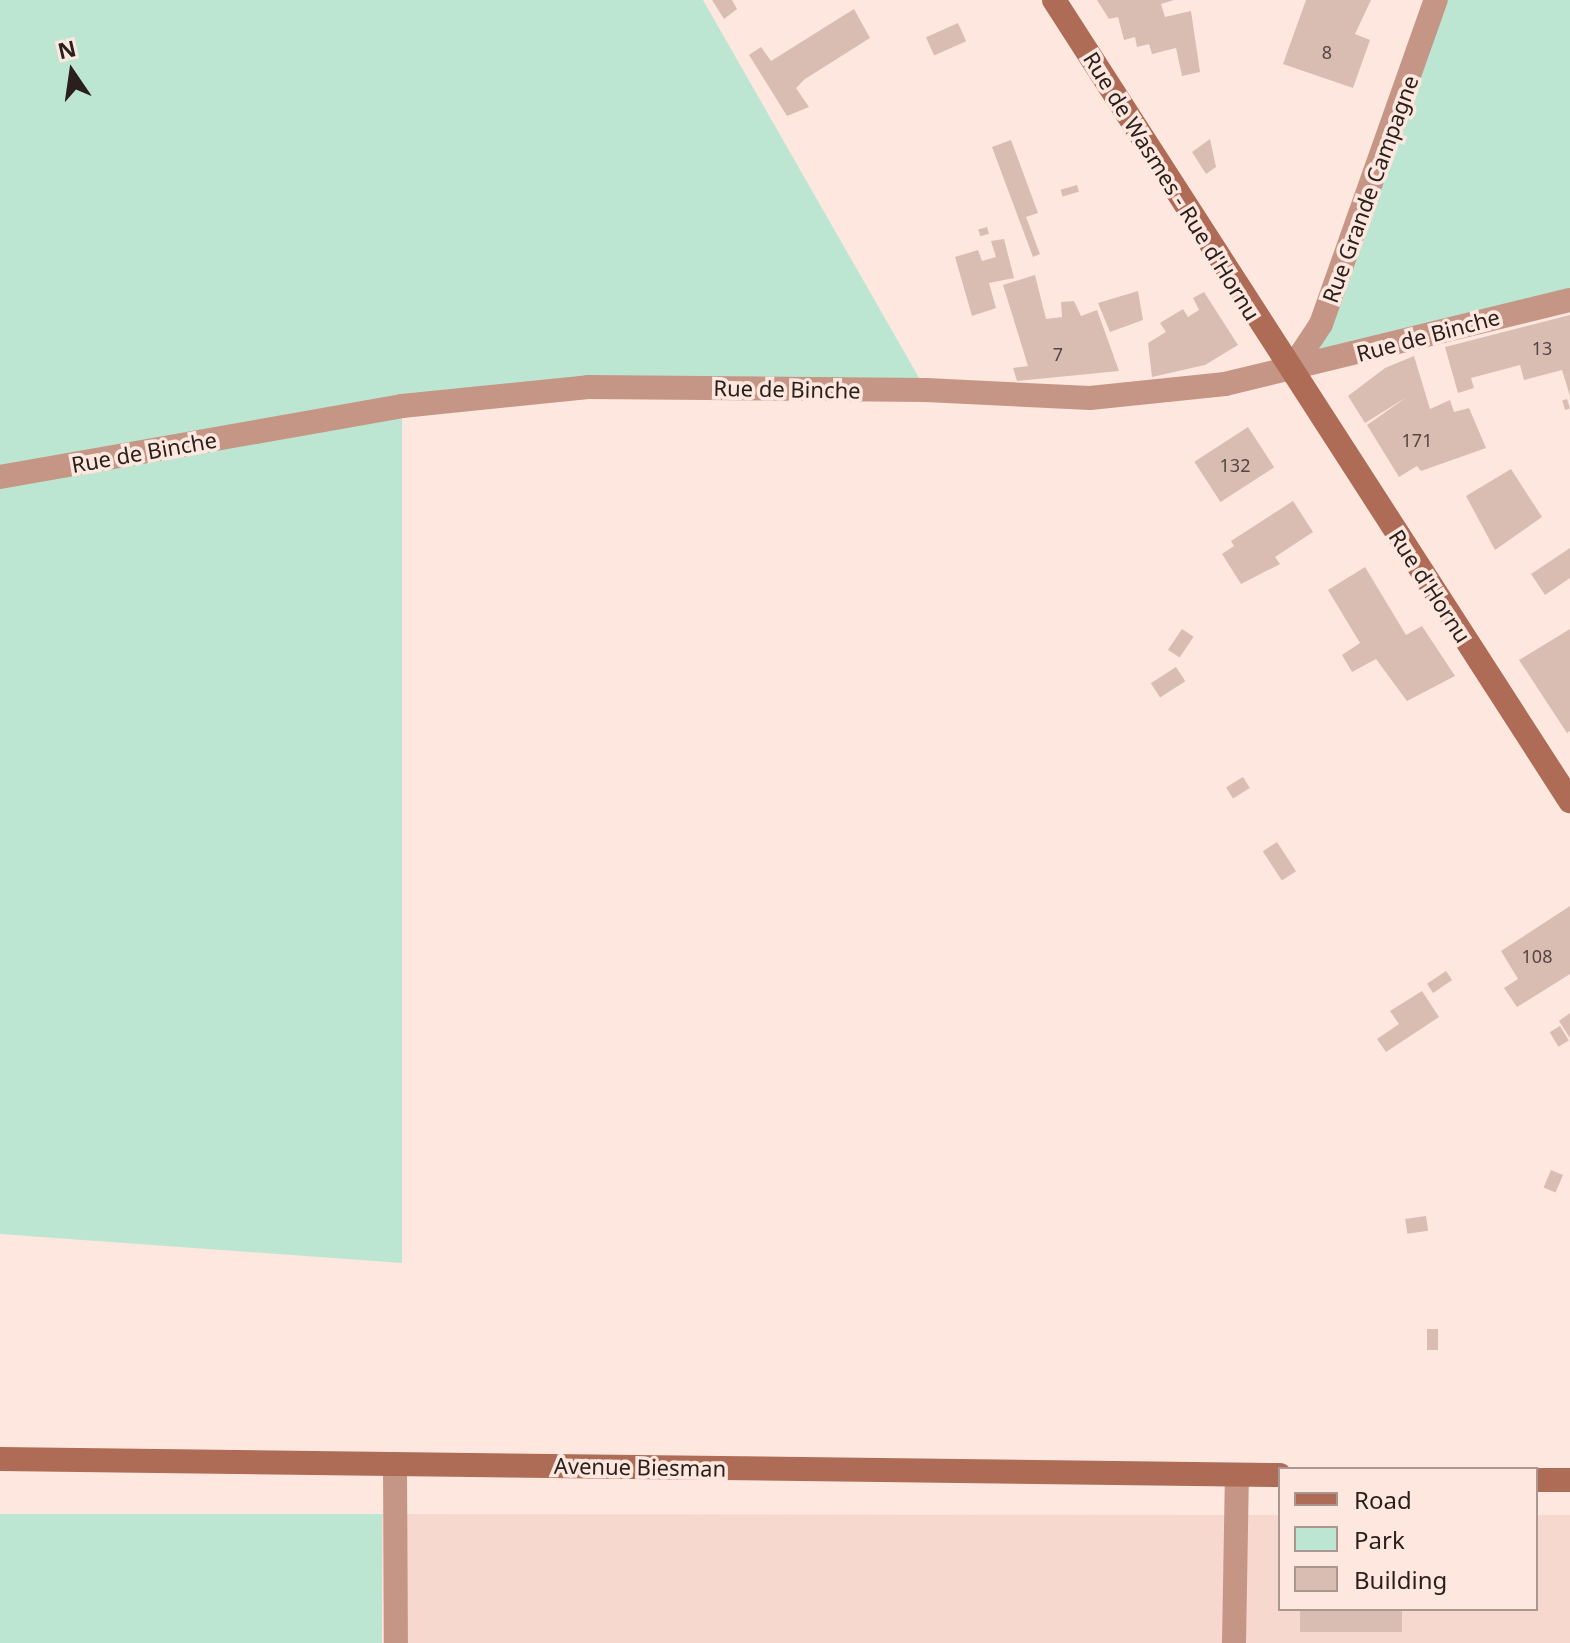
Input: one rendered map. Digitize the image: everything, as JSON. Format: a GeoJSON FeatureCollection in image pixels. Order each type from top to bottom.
{"type":"FeatureCollection","features":[{"type":"Feature","properties":{"kind":"street","name":"Rue de Wasmes - Rue d'Hornu"},"geometry":{"type":"LineString","coordinates":[[1054,0],[1290,371]]}},
{"type":"Feature","properties":{"kind":"street","name":"Rue Grande Campagne"},"geometry":{"type":"LineString","coordinates":[[1290,371],[1321,324],[1436,0]]}},
{"type":"Feature","properties":{"kind":"street","name":"Rue de Binche"},"geometry":{"type":"LineString","coordinates":[[0,477],[402,406],[588,387],[1090,398],[1250,381],[1570,300]]}},
{"type":"Feature","properties":{"kind":"street","name":"Rue d'Hornu"},"geometry":{"type":"LineString","coordinates":[[1290,371],[1570,801]]}},
{"type":"Feature","properties":{"kind":"street","name":"Avenue Biesman"},"geometry":{"type":"LineString","coordinates":[[0,1459],[1278,1475]]}},
{"type":"Feature","properties":{"kind":"street"},"geometry":{"type":"LineString","coordinates":[[395,1464],[396,1643]]}},
{"type":"Feature","properties":{"kind":"street"},"geometry":{"type":"LineString","coordinates":[[1234,1643],[1237,1475]]}},
{"type":"Feature","properties":{"kind":"street"},"geometry":{"type":"LineString","coordinates":[[1538,1480],[1570,1480]]}},
{"type":"Feature","properties":{"kind":"shaded area"},"geometry":{"type":"Polygon","coordinates":[[[382,1514],[1278,1515],[1278,1611],[1538,1611],[1538,1515],[1570,1515],[1570,1643],[383,1643],[382,1514]]]}},
{"type":"Feature","properties":{"kind":"green space"},"geometry":{"type":"Polygon","coordinates":[[[0,0],[703,0],[926,390],[797,388],[402,407],[402,1263],[0,1234],[0,0]]]}},
{"type":"Feature","properties":{"kind":"green space"},"geometry":{"type":"Polygon","coordinates":[[[1436,0],[1570,0],[1570,300],[1290,371],[1436,0]]]}},
{"type":"Feature","properties":{"kind":"green space"},"geometry":{"type":"Polygon","coordinates":[[[0,1514],[382,1514],[382,1643],[0,1643],[0,1514]]]}},
{"type":"Feature","properties":{"kind":"building"},"geometry":{"type":"Polygon","coordinates":[[[712,0],[732,0],[737,9],[724,19],[712,0]]]}},
{"type":"Feature","properties":{"kind":"building"},"geometry":{"type":"Polygon","coordinates":[[[1097,0],[1174,0],[1161,4],[1165,17],[1191,11],[1200,72],[1182,76],[1176,48],[1152,54],[1149,44],[1137,47],[1135,37],[1124,40],[1118,17],[1109,19],[1097,0]]]}},
{"type":"Feature","properties":{"kind":"building"},"geometry":{"type":"Polygon","coordinates":[[[1306,0],[1371,0],[1355,34],[1370,40],[1353,88],[1283,64],[1306,0]]]}},
{"type":"Feature","properties":{"kind":"building"},"geometry":{"type":"Polygon","coordinates":[[[854,9],[870,38],[805,79],[796,88],[809,107],[787,116],[749,55],[761,47],[771,61],[854,9]]]}},
{"type":"Feature","properties":{"kind":"building"},"geometry":{"type":"Polygon","coordinates":[[[958,23],[966,41],[934,56],[926,37],[958,23]]]}},
{"type":"Feature","properties":{"kind":"building"},"geometry":{"type":"Polygon","coordinates":[[[1210,139],[1216,167],[1206,174],[1192,152],[1210,139]]]}},
{"type":"Feature","properties":{"kind":"building"},"geometry":{"type":"Polygon","coordinates":[[[1011,140],[1038,213],[1026,217],[1040,254],[1033,257],[992,147],[1011,140]]]}},
{"type":"Feature","properties":{"kind":"building"},"geometry":{"type":"Polygon","coordinates":[[[1077,185],[1079,192],[1063,196],[1061,190],[1077,185]]]}},
{"type":"Feature","properties":{"kind":"building"},"geometry":{"type":"Polygon","coordinates":[[[987,227],[989,234],[980,236],[978,229],[987,227]]]}},
{"type":"Feature","properties":{"kind":"building"},"geometry":{"type":"Polygon","coordinates":[[[1004,239],[1014,278],[989,283],[996,308],[972,316],[955,257],[978,250],[982,261],[996,257],[991,241],[1004,239]]]}},
{"type":"Feature","properties":{"kind":"building"},"geometry":{"type":"Polygon","coordinates":[[[1035,275],[1046,319],[1062,317],[1061,302],[1074,301],[1081,316],[1097,310],[1119,371],[1017,381],[1013,368],[1028,366],[1003,285],[1035,275]]]}},
{"type":"Feature","properties":{"kind":"building"},"geometry":{"type":"Polygon","coordinates":[[[1138,291],[1143,320],[1110,332],[1098,303],[1138,291]]]}},
{"type":"Feature","properties":{"kind":"building"},"geometry":{"type":"Polygon","coordinates":[[[1204,292],[1238,345],[1205,365],[1152,377],[1148,343],[1166,332],[1160,323],[1183,309],[1188,317],[1199,310],[1193,298],[1204,292]]]}},
{"type":"Feature","properties":{"kind":"building"},"geometry":{"type":"Polygon","coordinates":[[[1570,315],[1570,396],[1562,370],[1524,380],[1520,365],[1471,378],[1474,388],[1458,393],[1445,347],[1570,315]]]}},
{"type":"Feature","properties":{"kind":"building"},"geometry":{"type":"Polygon","coordinates":[[[1414,356],[1430,409],[1450,400],[1454,412],[1469,408],[1486,448],[1421,471],[1417,466],[1399,477],[1367,425],[1407,397],[1365,423],[1348,396],[1385,368],[1414,356]]]}},
{"type":"Feature","properties":{"kind":"building"},"geometry":{"type":"Polygon","coordinates":[[[1567,399],[1570,409],[1565,410],[1562,400],[1567,399]]]}},
{"type":"Feature","properties":{"kind":"building"},"geometry":{"type":"Polygon","coordinates":[[[1248,427],[1274,467],[1220,502],[1194,462],[1248,427]]]}},
{"type":"Feature","properties":{"kind":"building"},"geometry":{"type":"Polygon","coordinates":[[[1511,469],[1542,517],[1495,550],[1466,496],[1511,469]]]}},
{"type":"Feature","properties":{"kind":"building"},"geometry":{"type":"Polygon","coordinates":[[[1293,501],[1313,532],[1275,557],[1280,564],[1241,584],[1222,554],[1234,546],[1231,541],[1293,501]]]}},
{"type":"Feature","properties":{"kind":"building"},"geometry":{"type":"Polygon","coordinates":[[[1570,548],[1570,578],[1545,595],[1531,574],[1570,548]]]}},
{"type":"Feature","properties":{"kind":"building"},"geometry":{"type":"Polygon","coordinates":[[[1365,567],[1406,635],[1422,626],[1455,676],[1407,701],[1376,659],[1352,672],[1342,655],[1360,643],[1328,590],[1365,567]]]}},
{"type":"Feature","properties":{"kind":"building"},"geometry":{"type":"Polygon","coordinates":[[[1182,629],[1194,637],[1180,658],[1168,650],[1182,629]]]}},
{"type":"Feature","properties":{"kind":"building"},"geometry":{"type":"Polygon","coordinates":[[[1570,629],[1570,731],[1567,733],[1519,660],[1570,629]]]}},
{"type":"Feature","properties":{"kind":"building"},"geometry":{"type":"Polygon","coordinates":[[[1176,667],[1185,681],[1160,698],[1151,683],[1176,667]]]}},
{"type":"Feature","properties":{"kind":"building"},"geometry":{"type":"Polygon","coordinates":[[[1243,777],[1250,788],[1233,799],[1226,788],[1243,777]]]}},
{"type":"Feature","properties":{"kind":"building"},"geometry":{"type":"Polygon","coordinates":[[[1277,842],[1296,871],[1282,881],[1263,851],[1277,842]]]}},
{"type":"Feature","properties":{"kind":"building"},"geometry":{"type":"Polygon","coordinates":[[[1570,906],[1570,974],[1517,1007],[1504,988],[1518,979],[1501,951],[1570,906]]]}},
{"type":"Feature","properties":{"kind":"building"},"geometry":{"type":"Polygon","coordinates":[[[1446,971],[1452,980],[1433,993],[1427,984],[1446,971]]]}},
{"type":"Feature","properties":{"kind":"building"},"geometry":{"type":"Polygon","coordinates":[[[1422,991],[1439,1017],[1386,1052],[1377,1039],[1399,1024],[1390,1011],[1422,991]]]}},
{"type":"Feature","properties":{"kind":"building"},"geometry":{"type":"Polygon","coordinates":[[[1570,1013],[1570,1038],[1559,1021],[1570,1013]]]}},
{"type":"Feature","properties":{"kind":"building"},"geometry":{"type":"Polygon","coordinates":[[[1560,1026],[1569,1041],[1558,1047],[1550,1032],[1560,1026]]]}},
{"type":"Feature","properties":{"kind":"building"},"geometry":{"type":"Polygon","coordinates":[[[1551,1170],[1563,1175],[1556,1193],[1544,1187],[1551,1170]]]}},
{"type":"Feature","properties":{"kind":"building"},"geometry":{"type":"Polygon","coordinates":[[[1426,1216],[1428,1231],[1407,1234],[1405,1219],[1426,1216]]]}},
{"type":"Feature","properties":{"kind":"building"},"geometry":{"type":"Polygon","coordinates":[[[1427,1329],[1438,1329],[1438,1350],[1427,1350],[1427,1329]]]}},
{"type":"Feature","properties":{"kind":"building"},"geometry":{"type":"Polygon","coordinates":[[[1300,1611],[1402,1611],[1402,1632],[1300,1632],[1300,1611]]]}}]}
